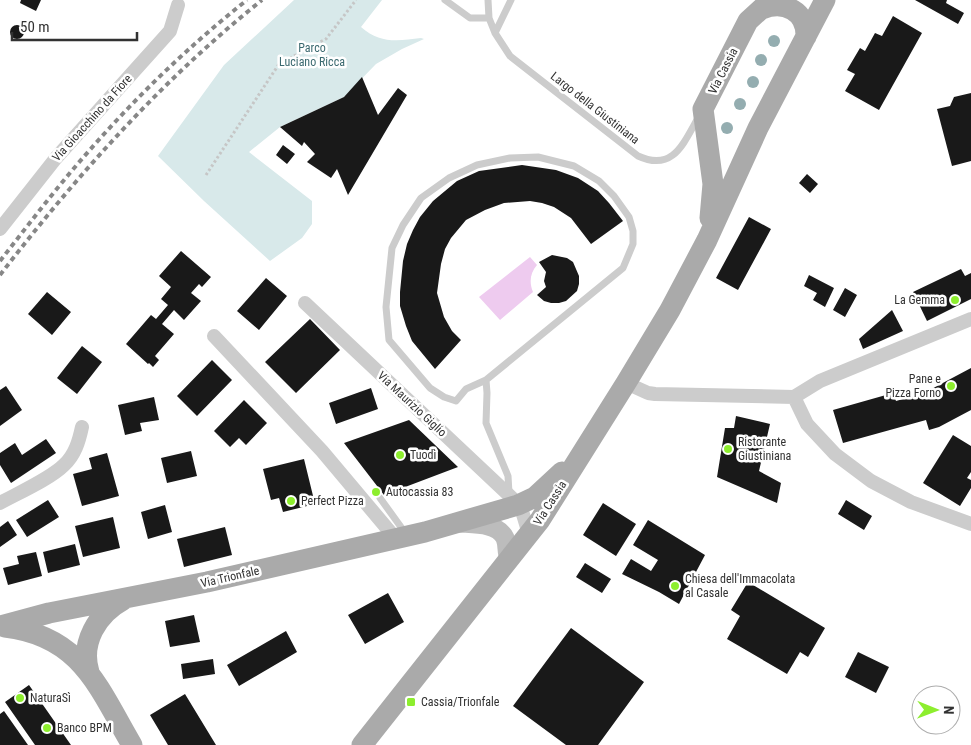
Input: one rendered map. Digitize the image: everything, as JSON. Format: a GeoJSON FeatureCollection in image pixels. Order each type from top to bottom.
{"type":"FeatureCollection","features":[{"type":"Feature","properties":{"kind":"main road","name":"Via Cassia"},"geometry":{"type":"LineString","coordinates":[[362,745],[551,504],[670,310],[707,240],[751,141],[825,0]]}},
{"type":"Feature","properties":{"kind":"main road","name":"Via Cassia"},"geometry":{"type":"LineString","coordinates":[[707,240],[712,191],[708,139],[703,109],[761,7],[776,4],[794,11],[806,27],[806,37]]}},
{"type":"Feature","properties":{"kind":"main road"},"geometry":{"type":"LineString","coordinates":[[708,139],[719,149],[730,152],[740,150],[751,141]]}},
{"type":"Feature","properties":{"kind":"main road","name":"Via Trionfale"},"geometry":{"type":"LineString","coordinates":[[0,627],[49,613],[402,538],[459,523],[514,500],[530,500],[579,456]]}},
{"type":"Feature","properties":{"kind":"main road"},"geometry":{"type":"LineString","coordinates":[[89,672],[86,651],[91,634],[110,608],[126,598]]}},
{"type":"Feature","properties":{"kind":"main road"},"geometry":{"type":"LineString","coordinates":[[0,627],[31,632],[55,642],[72,654],[89,672],[132,745]]}},
{"type":"Feature","properties":{"kind":"street","name":"Via Gioacchino da Fiore"},"geometry":{"type":"LineString","coordinates":[[0,229],[56,158],[170,31],[178,5]]}},
{"type":"Feature","properties":{"kind":"street","name":"Via Maurizio Giglio"},"geometry":{"type":"LineString","coordinates":[[305,303],[514,500]]}},
{"type":"Feature","properties":{"kind":"street"},"geometry":{"type":"LineString","coordinates":[[626,383],[648,393],[655,394],[794,397],[820,381],[971,319]]}},
{"type":"Feature","properties":{"kind":"street"},"geometry":{"type":"LineString","coordinates":[[214,336],[402,538]]}},
{"type":"Feature","properties":{"kind":"street"},"geometry":{"type":"LineString","coordinates":[[794,397],[807,424],[835,454],[871,482],[911,502],[971,524]]}},
{"type":"Feature","properties":{"kind":"street"},"geometry":{"type":"LineString","coordinates":[[0,503],[52,474],[64,465],[74,452],[82,427]]}},
{"type":"Feature","properties":{"kind":"street"},"geometry":{"type":"LineString","coordinates":[[514,500],[524,516],[529,534]]}},
{"type":"Feature","properties":{"kind":"street","name":"Via Trionfale"},"geometry":{"type":"LineString","coordinates":[[459,523],[484,525],[498,530],[506,541],[509,559]]}},
{"type":"Feature","properties":{"kind":"lane"},"geometry":{"type":"LineString","coordinates":[[445,0],[470,18],[489,18]]}},
{"type":"Feature","properties":{"kind":"lane","name":"Largo della Giustiniana"},"geometry":{"type":"LineString","coordinates":[[488,0],[489,18],[495,33],[510,56],[645,160],[656,162],[675,154],[703,109]]}},
{"type":"Feature","properties":{"kind":"lane"},"geometry":{"type":"LineString","coordinates":[[495,33],[511,0]]}},
{"type":"Feature","properties":{"kind":"lane"},"geometry":{"type":"LineString","coordinates":[[538,157],[574,166],[599,181],[614,196],[629,217],[633,230],[633,244],[623,268],[486,380],[466,389],[456,401],[444,397],[430,388],[389,340],[386,307],[392,248],[403,225],[421,198],[449,178],[477,165],[510,158],[538,157]]}},
{"type":"Feature","properties":{"kind":"lane"},"geometry":{"type":"LineString","coordinates":[[486,380],[488,393],[486,423],[508,476],[514,500]]}},
{"type":"Feature","properties":{"kind":"lane"},"geometry":{"type":"LineString","coordinates":[[380,498],[402,538]]}},
{"type":"Feature","properties":{"kind":"path"},"geometry":{"type":"LineString","coordinates":[[206,175],[279,64],[326,39],[356,0]]}},
{"type":"Feature","properties":{"kind":"green space","name":"Parco Luciano Ricca"},"geometry":{"type":"Polygon","coordinates":[[[294,0],[382,0],[361,27],[382,39],[424,39],[376,64],[344,97],[280,127],[249,152],[312,201],[312,224],[302,238],[270,261],[158,156],[224,65],[294,0]]]}},
{"type":"Feature","properties":{"kind":"shaded area"},"geometry":{"type":"Polygon","coordinates":[[[530,257],[537,265],[531,278],[533,292],[500,320],[479,297],[530,257]]]}},
{"type":"Feature","properties":{"kind":"building"},"geometry":{"type":"Polygon","coordinates":[[[21,0],[41,0],[36,11],[20,3],[21,0]]]}},
{"type":"Feature","properties":{"kind":"building"},"geometry":{"type":"Polygon","coordinates":[[[915,0],[947,0],[946,3],[964,13],[958,24],[915,0]]]}},
{"type":"Feature","properties":{"kind":"building"},"geometry":{"type":"Polygon","coordinates":[[[893,16],[922,33],[879,110],[845,91],[855,74],[847,70],[860,48],[865,51],[875,33],[882,36],[893,16]]]}},
{"type":"Feature","properties":{"kind":"building"},"geometry":{"type":"Polygon","coordinates":[[[17,25],[22,27],[24,32],[22,37],[17,39],[12,37],[10,32],[12,27],[17,25]]]}},
{"type":"Feature","properties":{"kind":"building"},"geometry":{"type":"Polygon","coordinates":[[[362,77],[378,115],[398,88],[407,95],[348,195],[337,169],[331,178],[307,162],[315,154],[304,142],[302,146],[280,127],[344,97],[362,77]]]}},
{"type":"Feature","properties":{"kind":"building"},"geometry":{"type":"Polygon","coordinates":[[[971,93],[971,161],[952,166],[937,109],[950,106],[954,97],[971,93]]]}},
{"type":"Feature","properties":{"kind":"building"},"geometry":{"type":"Polygon","coordinates":[[[283,145],[295,154],[287,164],[276,155],[283,145]]]}},
{"type":"Feature","properties":{"kind":"building"},"geometry":{"type":"Polygon","coordinates":[[[522,165],[556,170],[578,178],[598,191],[623,221],[591,244],[571,218],[554,207],[542,203],[530,201],[504,203],[466,220],[451,238],[445,249],[437,293],[444,317],[452,331],[461,340],[435,369],[412,341],[400,306],[403,261],[407,244],[420,217],[433,201],[457,181],[479,171],[522,165]]]}},
{"type":"Feature","properties":{"kind":"building"},"geometry":{"type":"Polygon","coordinates":[[[807,174],[818,184],[810,193],[799,183],[807,174]]]}},
{"type":"Feature","properties":{"kind":"building"},"geometry":{"type":"Polygon","coordinates":[[[749,217],[771,229],[738,290],[716,278],[749,217]]]}},
{"type":"Feature","properties":{"kind":"building"},"geometry":{"type":"Polygon","coordinates":[[[181,251],[211,277],[202,287],[199,284],[191,293],[201,301],[184,320],[174,310],[162,324],[174,334],[155,356],[159,360],[153,367],[126,344],[151,315],[156,319],[168,305],[161,299],[171,287],[159,276],[181,251]]]}},
{"type":"Feature","properties":{"kind":"building"},"geometry":{"type":"Polygon","coordinates":[[[552,255],[567,258],[573,262],[579,276],[577,291],[566,301],[559,303],[544,301],[537,295],[546,287],[544,281],[546,272],[539,262],[552,255]]]}},
{"type":"Feature","properties":{"kind":"building"},"geometry":{"type":"Polygon","coordinates":[[[961,269],[965,276],[971,273],[971,299],[927,321],[913,292],[961,269]]]}},
{"type":"Feature","properties":{"kind":"building"},"geometry":{"type":"Polygon","coordinates":[[[809,275],[834,288],[825,307],[813,300],[817,293],[804,286],[809,275]]]}},
{"type":"Feature","properties":{"kind":"building"},"geometry":{"type":"Polygon","coordinates":[[[266,278],[287,296],[259,330],[237,311],[266,278]]]}},
{"type":"Feature","properties":{"kind":"building"},"geometry":{"type":"Polygon","coordinates":[[[845,288],[857,295],[845,317],[833,310],[845,288]]]}},
{"type":"Feature","properties":{"kind":"building"},"geometry":{"type":"Polygon","coordinates":[[[47,292],[71,312],[52,335],[28,314],[47,292]]]}},
{"type":"Feature","properties":{"kind":"building"},"geometry":{"type":"Polygon","coordinates":[[[892,310],[903,331],[863,349],[859,339],[892,310]]]}},
{"type":"Feature","properties":{"kind":"building"},"geometry":{"type":"Polygon","coordinates":[[[310,319],[340,350],[296,393],[265,362],[310,319]]]}},
{"type":"Feature","properties":{"kind":"building"},"geometry":{"type":"Polygon","coordinates":[[[82,346],[102,362],[77,394],[57,378],[82,346]]]}},
{"type":"Feature","properties":{"kind":"building"},"geometry":{"type":"Polygon","coordinates":[[[212,360],[232,380],[197,416],[177,396],[212,360]]]}},
{"type":"Feature","properties":{"kind":"building"},"geometry":{"type":"Polygon","coordinates":[[[971,368],[971,410],[939,427],[929,430],[926,420],[843,443],[833,410],[893,393],[896,401],[924,393],[971,368]]]}},
{"type":"Feature","properties":{"kind":"building"},"geometry":{"type":"Polygon","coordinates":[[[6,386],[22,410],[0,426],[0,390],[6,386]]]}},
{"type":"Feature","properties":{"kind":"building"},"geometry":{"type":"Polygon","coordinates":[[[371,388],[378,409],[336,424],[329,403],[371,388]]]}},
{"type":"Feature","properties":{"kind":"building"},"geometry":{"type":"Polygon","coordinates":[[[154,397],[159,420],[140,423],[142,431],[125,435],[118,405],[154,397]]]}},
{"type":"Feature","properties":{"kind":"building"},"geometry":{"type":"Polygon","coordinates":[[[244,400],[267,423],[246,445],[239,438],[230,447],[214,431],[244,400]]]}},
{"type":"Feature","properties":{"kind":"building"},"geometry":{"type":"Polygon","coordinates":[[[736,416],[770,424],[759,471],[781,483],[777,503],[717,477],[725,428],[734,428],[736,416]]]}},
{"type":"Feature","properties":{"kind":"building","name":"Tuodì"},"geometry":{"type":"Polygon","coordinates":[[[409,420],[458,467],[384,495],[344,443],[409,420]]]}},
{"type":"Feature","properties":{"kind":"building"},"geometry":{"type":"Polygon","coordinates":[[[953,435],[971,446],[971,472],[967,478],[971,480],[971,488],[960,506],[923,483],[953,435]]]}},
{"type":"Feature","properties":{"kind":"building"},"geometry":{"type":"Polygon","coordinates":[[[46,439],[56,453],[11,483],[0,465],[0,453],[15,443],[22,455],[46,439]]]}},
{"type":"Feature","properties":{"kind":"building"},"geometry":{"type":"Polygon","coordinates":[[[191,451],[197,476],[167,483],[161,458],[191,451]]]}},
{"type":"Feature","properties":{"kind":"building"},"geometry":{"type":"Polygon","coordinates":[[[107,453],[119,496],[82,506],[73,474],[92,469],[89,458],[107,453]]]}},
{"type":"Feature","properties":{"kind":"building"},"geometry":{"type":"Polygon","coordinates":[[[304,459],[315,504],[283,512],[279,498],[271,500],[263,469],[304,459]]]}},
{"type":"Feature","properties":{"kind":"building"},"geometry":{"type":"Polygon","coordinates":[[[48,500],[59,517],[27,537],[16,520],[48,500]]]}},
{"type":"Feature","properties":{"kind":"building"},"geometry":{"type":"Polygon","coordinates":[[[846,500],[872,516],[864,530],[838,514],[846,500]]]}},
{"type":"Feature","properties":{"kind":"building"},"geometry":{"type":"Polygon","coordinates":[[[603,503],[636,524],[616,556],[583,535],[603,503]]]}},
{"type":"Feature","properties":{"kind":"building"},"geometry":{"type":"Polygon","coordinates":[[[165,505],[172,532],[148,539],[141,512],[165,505]]]}},
{"type":"Feature","properties":{"kind":"building"},"geometry":{"type":"Polygon","coordinates":[[[113,517],[120,548],[83,557],[75,526],[113,517]]]}},
{"type":"Feature","properties":{"kind":"building"},"geometry":{"type":"Polygon","coordinates":[[[648,520],[705,555],[679,604],[622,574],[631,559],[651,571],[658,560],[633,545],[648,520]]]}},
{"type":"Feature","properties":{"kind":"building"},"geometry":{"type":"Polygon","coordinates":[[[8,521],[17,535],[0,547],[0,527],[8,521]]]}},
{"type":"Feature","properties":{"kind":"building"},"geometry":{"type":"Polygon","coordinates":[[[225,527],[232,555],[184,567],[177,539],[225,527]]]}},
{"type":"Feature","properties":{"kind":"building"},"geometry":{"type":"Polygon","coordinates":[[[75,544],[80,565],[48,573],[43,552],[75,544]]]}},
{"type":"Feature","properties":{"kind":"building"},"geometry":{"type":"Polygon","coordinates":[[[36,552],[42,576],[8,585],[3,568],[19,564],[17,556],[36,552]]]}},
{"type":"Feature","properties":{"kind":"building"},"geometry":{"type":"Polygon","coordinates":[[[585,563],[611,579],[602,593],[576,577],[585,563]]]}},
{"type":"Feature","properties":{"kind":"building"},"geometry":{"type":"Polygon","coordinates":[[[748,582],[825,628],[808,657],[800,652],[787,674],[727,639],[740,616],[731,610],[748,582]]]}},
{"type":"Feature","properties":{"kind":"building"},"geometry":{"type":"Polygon","coordinates":[[[388,593],[404,622],[365,644],[348,615],[388,593]]]}},
{"type":"Feature","properties":{"kind":"building"},"geometry":{"type":"Polygon","coordinates":[[[194,615],[200,642],[170,647],[165,621],[194,615]]]}},
{"type":"Feature","properties":{"kind":"building"},"geometry":{"type":"Polygon","coordinates":[[[571,628],[644,682],[598,745],[566,745],[513,706],[571,628]]]}},
{"type":"Feature","properties":{"kind":"building"},"geometry":{"type":"Polygon","coordinates":[[[286,631],[297,652],[239,686],[227,665],[286,631]]]}},
{"type":"Feature","properties":{"kind":"building"},"geometry":{"type":"Polygon","coordinates":[[[858,652],[889,667],[876,693],[845,677],[858,652]]]}},
{"type":"Feature","properties":{"kind":"building"},"geometry":{"type":"Polygon","coordinates":[[[213,659],[215,674],[183,679],[181,664],[213,659]]]}},
{"type":"Feature","properties":{"kind":"building"},"geometry":{"type":"Polygon","coordinates":[[[29,685],[71,745],[35,745],[5,702],[29,685]]]}},
{"type":"Feature","properties":{"kind":"building"},"geometry":{"type":"Polygon","coordinates":[[[185,694],[216,745],[168,745],[150,715],[185,694]]]}},
{"type":"Feature","properties":{"kind":"building"},"geometry":{"type":"Polygon","coordinates":[[[4,711],[28,745],[0,745],[0,714],[4,711]]]}},
{"type":"Feature","properties":{"kind":"railway"},"geometry":{"type":"LineString","coordinates":[[0,261],[65,179],[125,111],[184,53],[247,0]]}},
{"type":"Feature","properties":{"kind":"railway"},"geometry":{"type":"LineString","coordinates":[[0,275],[60,201],[123,130],[190,63],[262,0]]}},
{"type":"Feature","properties":{"kind":"place","name":"La Gemma"},"geometry":{"type":"Point","coordinates":[955,300]}},
{"type":"Feature","properties":{"kind":"place","name":"Pane e Pizza Forno"},"geometry":{"type":"Point","coordinates":[951,386]}},
{"type":"Feature","properties":{"kind":"place","name":"Ristorante Giustiniana"},"geometry":{"type":"Point","coordinates":[728,449]}},
{"type":"Feature","properties":{"kind":"place","name":"Tuodì"},"geometry":{"type":"Point","coordinates":[400,455]}},
{"type":"Feature","properties":{"kind":"place","name":"Autocassia 83"},"geometry":{"type":"Point","coordinates":[376,492]}},
{"type":"Feature","properties":{"kind":"place","name":"Perfect Pizza"},"geometry":{"type":"Point","coordinates":[291,501]}},
{"type":"Feature","properties":{"kind":"place","name":"Chiesa dell'Immacolata al Casale"},"geometry":{"type":"Point","coordinates":[675,586]}},
{"type":"Feature","properties":{"kind":"place","name":"NaturaSì"},"geometry":{"type":"Point","coordinates":[20,698]}},
{"type":"Feature","properties":{"kind":"place","name":"Cassia/Trionfale"},"geometry":{"type":"Point","coordinates":[411,702]}},
{"type":"Feature","properties":{"kind":"place","name":"Banco BPM"},"geometry":{"type":"Point","coordinates":[47,728]}}]}
